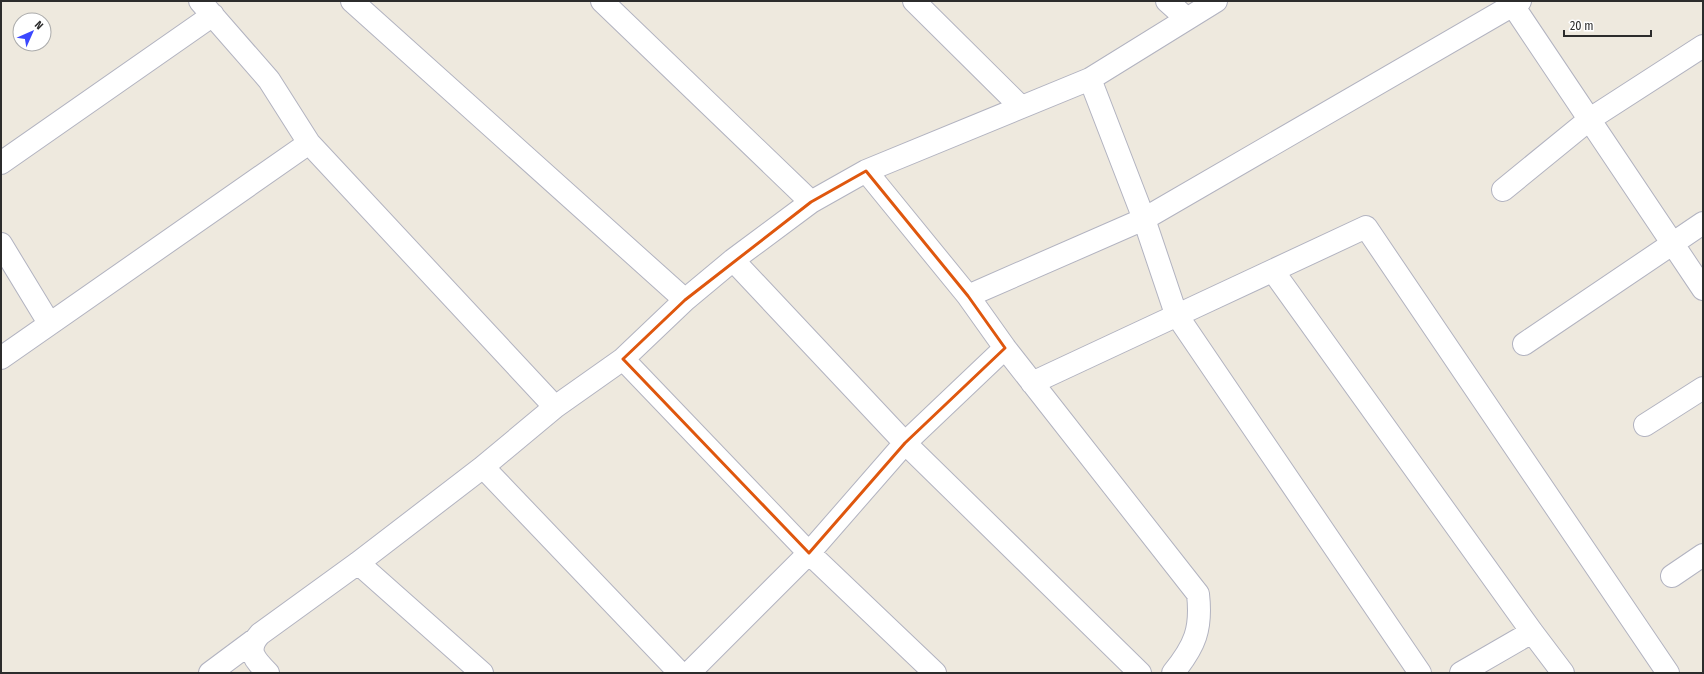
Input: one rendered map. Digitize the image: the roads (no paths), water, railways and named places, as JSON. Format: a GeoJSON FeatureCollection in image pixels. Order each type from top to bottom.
{"type":"FeatureCollection","features":[{"type":"Feature","properties":{"kind":"street"},"geometry":{"type":"LineString","coordinates":[[352,1],[685,300]]}},
{"type":"Feature","properties":{"kind":"street"},"geometry":{"type":"LineString","coordinates":[[602,1],[811,202]]}},
{"type":"Feature","properties":{"kind":"street"},"geometry":{"type":"LineString","coordinates":[[914,1],[1021,107]]}},
{"type":"Feature","properties":{"kind":"street"},"geometry":{"type":"LineString","coordinates":[[1167,1],[1186,18]]}},
{"type":"Feature","properties":{"kind":"street"},"geometry":{"type":"LineString","coordinates":[[210,673],[253,641],[260,634],[358,563],[483,467],[555,407],[623,359],[685,300],[733,260],[811,202],[866,171],[1090,79],[1186,18],[1216,1]]}},
{"type":"Feature","properties":{"kind":"street"},"geometry":{"type":"LineString","coordinates":[[968,296],[1144,219],[1514,2],[1703,289]]}},
{"type":"Feature","properties":{"kind":"street"},"geometry":{"type":"LineString","coordinates":[[1,163],[206,8],[269,80],[309,143],[555,407]]}},
{"type":"Feature","properties":{"kind":"street"},"geometry":{"type":"LineString","coordinates":[[1503,190],[1590,119],[1703,46]]}},
{"type":"Feature","properties":{"kind":"street"},"geometry":{"type":"LineString","coordinates":[[1090,79],[1144,219],[1176,314],[1420,673]]}},
{"type":"Feature","properties":{"kind":"street"},"geometry":{"type":"LineString","coordinates":[[1,358],[49,323],[309,143]]}},
{"type":"Feature","properties":{"kind":"street"},"geometry":{"type":"LineString","coordinates":[[866,171],[968,296],[1032,383],[1198,594],[1200,613],[1198,634],[1188,655],[1173,673]]}},
{"type":"Feature","properties":{"kind":"street"},"geometry":{"type":"LineString","coordinates":[[1524,344],[1703,223]]}},
{"type":"Feature","properties":{"kind":"street"},"geometry":{"type":"LineString","coordinates":[[1032,383],[1176,314],[1273,271],[1366,227],[1668,673]]}},
{"type":"Feature","properties":{"kind":"street"},"geometry":{"type":"LineString","coordinates":[[1,244],[49,323]]}},
{"type":"Feature","properties":{"kind":"street"},"geometry":{"type":"LineString","coordinates":[[733,260],[905,443],[1140,673]]}},
{"type":"Feature","properties":{"kind":"street"},"geometry":{"type":"LineString","coordinates":[[1273,271],[1563,673]]}},
{"type":"Feature","properties":{"kind":"street"},"geometry":{"type":"LineString","coordinates":[[689,673],[809,553],[905,443],[1005,348]]}},
{"type":"Feature","properties":{"kind":"street"},"geometry":{"type":"LineString","coordinates":[[623,359],[809,553],[935,673]]}},
{"type":"Feature","properties":{"kind":"street"},"geometry":{"type":"LineString","coordinates":[[1645,425],[1703,388]]}},
{"type":"Feature","properties":{"kind":"street"},"geometry":{"type":"LineString","coordinates":[[483,467],[680,673]]}},
{"type":"Feature","properties":{"kind":"street"},"geometry":{"type":"LineString","coordinates":[[1672,576],[1703,555]]}},
{"type":"Feature","properties":{"kind":"street"},"geometry":{"type":"LineString","coordinates":[[358,563],[482,673]]}},
{"type":"Feature","properties":{"kind":"street"},"geometry":{"type":"LineString","coordinates":[[1461,673],[1532,632]]}},
{"type":"Feature","properties":{"kind":"street"},"geometry":{"type":"LineString","coordinates":[[253,641],[252,652],[258,663],[268,673]]}}]}
